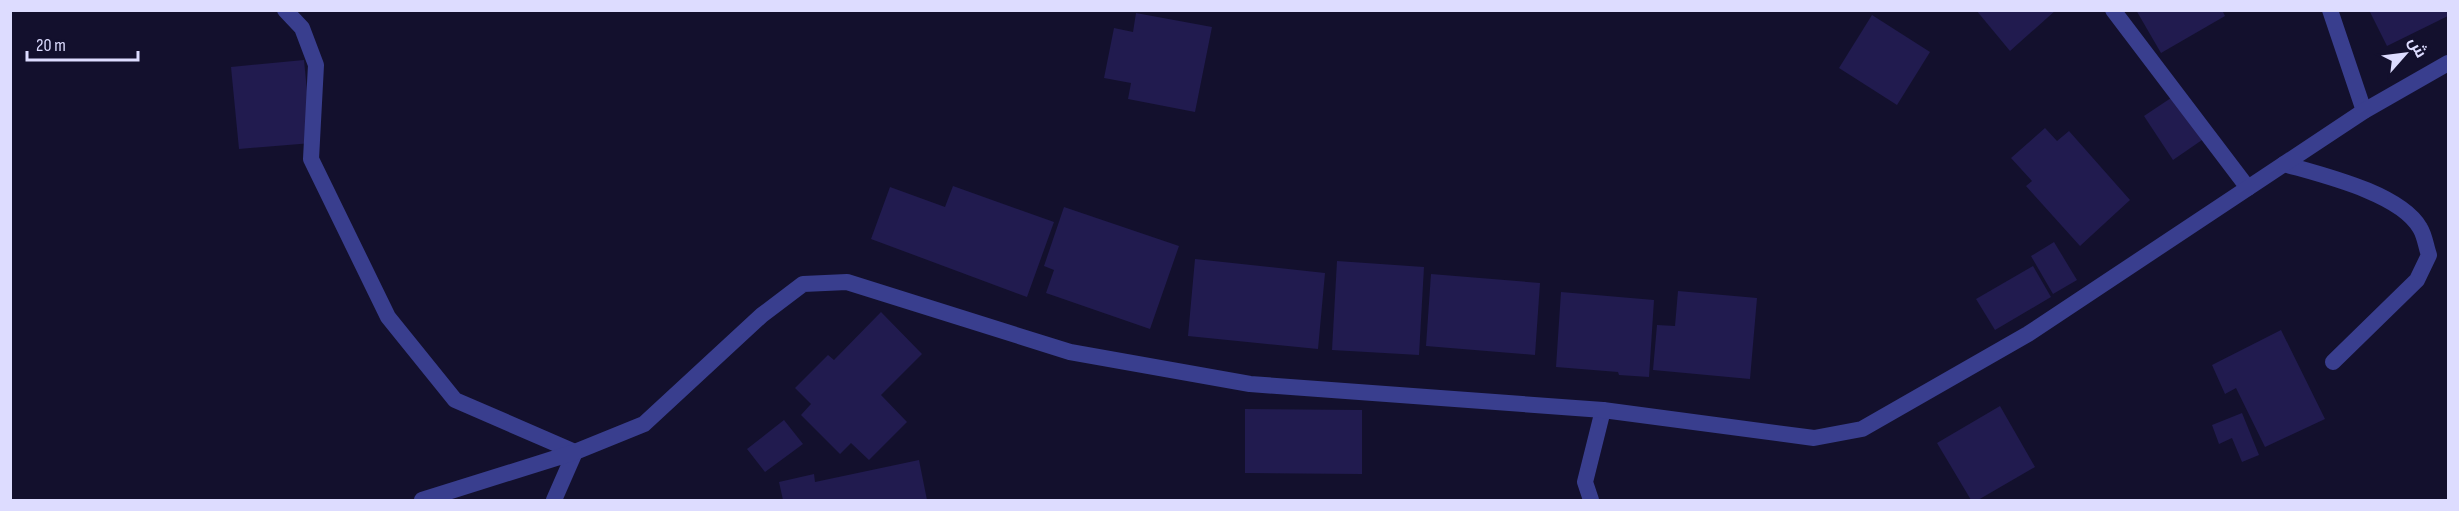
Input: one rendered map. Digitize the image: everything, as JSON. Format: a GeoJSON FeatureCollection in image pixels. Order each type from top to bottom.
{"type":"FeatureCollection","features":[{"type":"Feature","properties":{"kind":"street"},"geometry":{"type":"LineString","coordinates":[[285,10],[302,28],[316,65],[311,159],[388,317],[455,400],[575,452]]}},
{"type":"Feature","properties":{"kind":"street"},"geometry":{"type":"LineString","coordinates":[[2113,10],[2248,188]]}},
{"type":"Feature","properties":{"kind":"street"},"geometry":{"type":"LineString","coordinates":[[2330,10],[2364,111]]}},
{"type":"Feature","properties":{"kind":"street"},"geometry":{"type":"LineString","coordinates":[[422,501],[575,452],[644,424],[762,315],[803,284],[847,282],[1070,352],[1250,384],[1603,410],[1814,438],[1862,429],[2028,333],[2364,111],[2448,63]]}},
{"type":"Feature","properties":{"kind":"street"},"geometry":{"type":"LineString","coordinates":[[2284,164],[2345,182],[2393,202],[2420,228],[2429,255],[2416,280],[2333,362]]}},
{"type":"Feature","properties":{"kind":"street"},"geometry":{"type":"LineString","coordinates":[[1591,501],[1586,482],[1603,410]]}},
{"type":"Feature","properties":{"kind":"street"},"geometry":{"type":"LineString","coordinates":[[554,501],[575,452]]}},
{"type":"Feature","properties":{"kind":"building"},"geometry":{"type":"Polygon","coordinates":[[[1976,10],[2056,10],[2010,51],[1976,10]]]}},
{"type":"Feature","properties":{"kind":"building"},"geometry":{"type":"Polygon","coordinates":[[[2136,10],[2222,10],[2225,16],[2161,53],[2136,10]]]}},
{"type":"Feature","properties":{"kind":"building"},"geometry":{"type":"Polygon","coordinates":[[[2369,10],[2448,10],[2448,16],[2387,46],[2369,10]]]}},
{"type":"Feature","properties":{"kind":"building"},"geometry":{"type":"Polygon","coordinates":[[[1136,13],[1212,27],[1195,112],[1128,99],[1131,83],[1104,78],[1114,28],[1133,32],[1136,13]]]}},
{"type":"Feature","properties":{"kind":"building"},"geometry":{"type":"Polygon","coordinates":[[[1872,15],[1930,52],[1897,105],[1839,68],[1872,15]]]}},
{"type":"Feature","properties":{"kind":"building"},"geometry":{"type":"Polygon","coordinates":[[[304,60],[312,143],[239,149],[231,67],[304,60]]]}},
{"type":"Feature","properties":{"kind":"building"},"geometry":{"type":"Polygon","coordinates":[[[2174,96],[2202,140],[2173,160],[2144,116],[2174,96]]]}},
{"type":"Feature","properties":{"kind":"building"},"geometry":{"type":"Polygon","coordinates":[[[2045,128],[2057,141],[2069,131],[2130,200],[2080,246],[2026,186],[2032,181],[2011,158],[2045,128]]]}},
{"type":"Feature","properties":{"kind":"building"},"geometry":{"type":"Polygon","coordinates":[[[953,186],[1054,222],[1027,297],[871,239],[890,187],[945,207],[953,186]]]}},
{"type":"Feature","properties":{"kind":"building"},"geometry":{"type":"Polygon","coordinates":[[[1064,207],[1179,246],[1150,329],[1046,293],[1054,270],[1044,266],[1064,207]]]}},
{"type":"Feature","properties":{"kind":"building"},"geometry":{"type":"Polygon","coordinates":[[[2054,242],[2077,280],[2053,294],[2031,256],[2054,242]]]}},
{"type":"Feature","properties":{"kind":"building"},"geometry":{"type":"Polygon","coordinates":[[[1195,259],[1325,273],[1318,349],[1188,336],[1195,259]]]}},
{"type":"Feature","properties":{"kind":"building"},"geometry":{"type":"Polygon","coordinates":[[[1337,261],[1424,267],[1419,355],[1332,350],[1337,261]]]}},
{"type":"Feature","properties":{"kind":"building"},"geometry":{"type":"Polygon","coordinates":[[[2033,266],[2051,297],[1995,330],[1976,299],[2033,266]]]}},
{"type":"Feature","properties":{"kind":"building"},"geometry":{"type":"Polygon","coordinates":[[[1431,274],[1540,283],[1535,355],[1426,346],[1431,274]]]}},
{"type":"Feature","properties":{"kind":"building"},"geometry":{"type":"Polygon","coordinates":[[[1678,291],[1757,298],[1750,379],[1653,370],[1657,325],[1675,326],[1678,291]]]}},
{"type":"Feature","properties":{"kind":"building"},"geometry":{"type":"Polygon","coordinates":[[[1561,292],[1654,300],[1649,377],[1556,367],[1561,292]]]}},
{"type":"Feature","properties":{"kind":"building"},"geometry":{"type":"Polygon","coordinates":[[[881,312],[922,354],[881,395],[907,422],[869,460],[851,443],[840,454],[801,415],[811,404],[795,388],[828,355],[834,360],[881,312]]]}},
{"type":"Feature","properties":{"kind":"building"},"geometry":{"type":"Polygon","coordinates":[[[2281,330],[2325,419],[2265,447],[2236,388],[2225,394],[2212,365],[2281,330]]]}},
{"type":"Feature","properties":{"kind":"building"},"geometry":{"type":"Polygon","coordinates":[[[2000,406],[2035,467],[1978,500],[1971,500],[1937,443],[2000,406]]]}},
{"type":"Feature","properties":{"kind":"building"},"geometry":{"type":"Polygon","coordinates":[[[1245,409],[1362,410],[1362,474],[1245,473],[1245,409]]]}},
{"type":"Feature","properties":{"kind":"building"},"geometry":{"type":"Polygon","coordinates":[[[2242,413],[2259,455],[2242,462],[2232,438],[2219,444],[2212,425],[2242,413]]]}},
{"type":"Feature","properties":{"kind":"building"},"geometry":{"type":"Polygon","coordinates":[[[784,420],[803,444],[765,472],[747,449],[784,420]]]}},
{"type":"Feature","properties":{"kind":"building"},"geometry":{"type":"Polygon","coordinates":[[[919,460],[927,500],[783,500],[779,482],[814,474],[815,482],[919,460]]]}}]}
